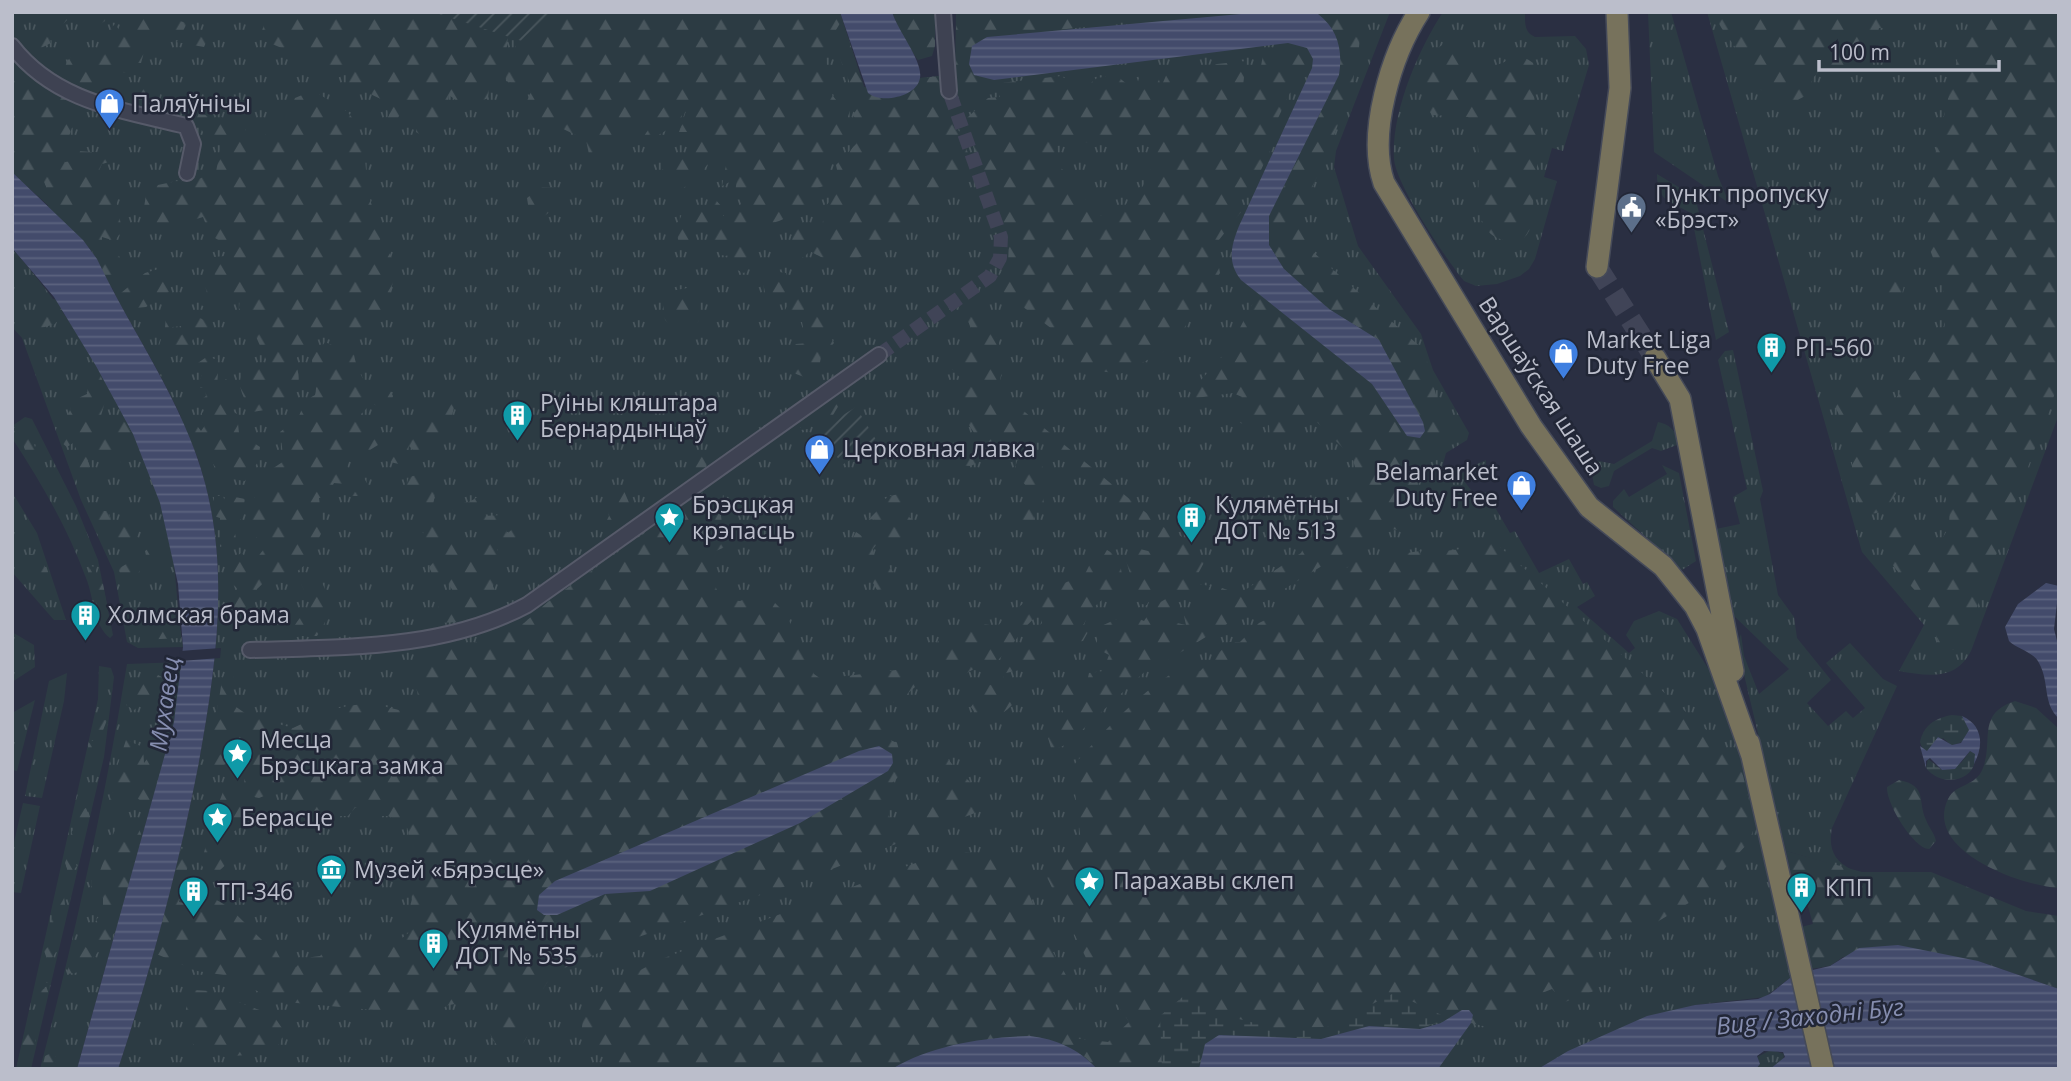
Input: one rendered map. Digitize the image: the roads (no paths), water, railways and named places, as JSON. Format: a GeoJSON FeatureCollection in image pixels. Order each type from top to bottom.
{"type":"FeatureCollection","features":[{"type":"Feature","properties":{"kind":"highway","name":"Варшаўская шаша"},"geometry":{"type":"LineString","coordinates":[[1419,12],[1399,48],[1380,123],[1377,152],[1384,183],[1531,426],[1589,507],[1663,566],[1695,606],[1707,629],[1752,756]]}},
{"type":"Feature","properties":{"kind":"highway"},"geometry":{"type":"LineString","coordinates":[[1597,267],[1620,88],[1617,12]]}},
{"type":"Feature","properties":{"kind":"highway","name":"Варшаўская шаша"},"geometry":{"type":"LineString","coordinates":[[1655,358],[1680,399],[1752,756],[1823,1069]]}},
{"type":"Feature","properties":{"kind":"street"},"geometry":{"type":"LineString","coordinates":[[943,12],[949,91]]}},
{"type":"Feature","properties":{"kind":"street"},"geometry":{"type":"LineString","coordinates":[[12,46],[36,71],[81,100],[186,126],[193,144],[187,173]]}},
{"type":"Feature","properties":{"kind":"street"},"geometry":{"type":"LineString","coordinates":[[250,650],[346,647],[426,638],[468,631],[499,620],[527,605],[879,355]]}},
{"type":"Feature","properties":{"kind":"water"},"geometry":{"type":"Polygon","coordinates":[[[840,12],[892,12],[918,63],[920,78],[912,90],[889,98],[868,93],[840,12]]]}},
{"type":"Feature","properties":{"kind":"water"},"geometry":{"type":"Polygon","coordinates":[[[1263,12],[1318,14],[1330,26],[1338,41],[1340,57],[1339,75],[1269,216],[1269,245],[1284,269],[1329,309],[1379,340],[1423,422],[1425,431],[1420,438],[1407,436],[1372,384],[1241,280],[1234,267],[1232,247],[1239,226],[1312,68],[1313,59],[1307,48],[1288,43],[994,80],[974,75],[969,64],[972,46],[987,37],[1263,12]]]}},
{"type":"Feature","properties":{"kind":"water"},"geometry":{"type":"Polygon","coordinates":[[[12,172],[83,240],[97,259],[184,425],[196,453],[213,518],[217,554],[217,625],[210,696],[198,767],[163,919],[118,1069],[77,1069],[174,722],[183,647],[178,584],[160,503],[133,434],[54,297],[12,248],[12,172]]]}},
{"type":"Feature","properties":{"kind":"water"},"geometry":{"type":"Polygon","coordinates":[[[2046,583],[2059,586],[2054,629],[2059,649],[2059,719],[2050,706],[2037,659],[2009,641],[2005,627],[2018,604],[2046,583]]]}},
{"type":"Feature","properties":{"kind":"water"},"geometry":{"type":"Polygon","coordinates":[[[1962,716],[1974,725],[1980,737],[1974,764],[1975,754],[1970,751],[1955,769],[1942,770],[1930,758],[1926,761],[1926,768],[1920,746],[1927,751],[1938,737],[1952,745],[1961,743],[1969,730],[1962,716]]]}},
{"type":"Feature","properties":{"kind":"water"},"geometry":{"type":"Polygon","coordinates":[[[879,746],[892,754],[893,763],[888,771],[800,823],[650,891],[605,894],[557,915],[544,915],[537,910],[539,895],[555,881],[859,751],[879,746]]]}},
{"type":"Feature","properties":{"kind":"water","name":"Bug / Заходні Буг"},"geometry":{"type":"Polygon","coordinates":[[[1898,945],[1978,961],[2059,989],[2059,1069],[1770,1069],[1785,1057],[1783,1052],[1764,1051],[1757,1056],[1760,1064],[1756,1069],[1538,1069],[1568,1051],[1647,1016],[1695,1005],[1758,999],[1770,994],[1795,974],[1830,966],[1859,948],[1898,945]]]}},
{"type":"Feature","properties":{"kind":"water"},"geometry":{"type":"Polygon","coordinates":[[[1462,1010],[1469,1010],[1473,1015],[1471,1023],[1438,1069],[1199,1069],[1205,1044],[1219,1035],[1321,1039],[1369,1026],[1420,1029],[1441,1023],[1462,1010]]]}},
{"type":"Feature","properties":{"kind":"water"},"geometry":{"type":"Polygon","coordinates":[[[1030,1036],[1066,1046],[1097,1069],[892,1069],[941,1048],[995,1038],[1030,1036]]]}},
{"type":"Feature","properties":{"kind":"tunnel"},"geometry":{"type":"LineString","coordinates":[[879,355],[990,276],[1000,258],[1001,237],[949,91]]}},
{"type":"Feature","properties":{"kind":"tunnel"},"geometry":{"type":"LineString","coordinates":[[1597,267],[1655,358]]}},
{"type":"Feature","properties":{"kind":"place","name":"Паляўнічы"},"geometry":{"type":"Point","coordinates":[109,131]}},
{"type":"Feature","properties":{"kind":"place","name":"Пункт пропуску «Брэст»"},"geometry":{"type":"Point","coordinates":[1632,234]}},
{"type":"Feature","properties":{"kind":"place","name":"РП-560"},"geometry":{"type":"Point","coordinates":[1772,375]}},
{"type":"Feature","properties":{"kind":"place","name":"Market Liga Duty Free"},"geometry":{"type":"Point","coordinates":[1563,380]}},
{"type":"Feature","properties":{"kind":"place","name":"Руіны кляштара Бернардынцаў"},"geometry":{"type":"Point","coordinates":[517,443]}},
{"type":"Feature","properties":{"kind":"place","name":"Церковная лавка"},"geometry":{"type":"Point","coordinates":[820,476]}},
{"type":"Feature","properties":{"kind":"place","name":"Belamarket Duty Free"},"geometry":{"type":"Point","coordinates":[1521,512]}},
{"type":"Feature","properties":{"kind":"place","name":"Брэсцкая крэпасць"},"geometry":{"type":"Point","coordinates":[669,545]}},
{"type":"Feature","properties":{"kind":"place","name":"Кулямётны ДОТ № 513"},"geometry":{"type":"Point","coordinates":[1192,545]}},
{"type":"Feature","properties":{"kind":"place","name":"Холмская брама"},"geometry":{"type":"Point","coordinates":[85,642]}},
{"type":"Feature","properties":{"kind":"place","name":"Месца Брэсцкага замка"},"geometry":{"type":"Point","coordinates":[237,780]}},
{"type":"Feature","properties":{"kind":"place","name":"Берасце"},"geometry":{"type":"Point","coordinates":[218,845]}},
{"type":"Feature","properties":{"kind":"place","name":"Музей «Бярэсце»"},"geometry":{"type":"Point","coordinates":[331,897]}},
{"type":"Feature","properties":{"kind":"place","name":"Парахавы склеп"},"geometry":{"type":"Point","coordinates":[1090,908]}},
{"type":"Feature","properties":{"kind":"place","name":"КПП"},"geometry":{"type":"Point","coordinates":[1802,915]}},
{"type":"Feature","properties":{"kind":"place","name":"ТП-346"},"geometry":{"type":"Point","coordinates":[194,919]}},
{"type":"Feature","properties":{"kind":"place","name":"Кулямётны ДОТ № 535"},"geometry":{"type":"Point","coordinates":[433,970]}},
{"type":"Feature","properties":{"kind":"water label","name":"Мухавец"},"geometry":{"type":"Point","coordinates":[165,704]}}]}
